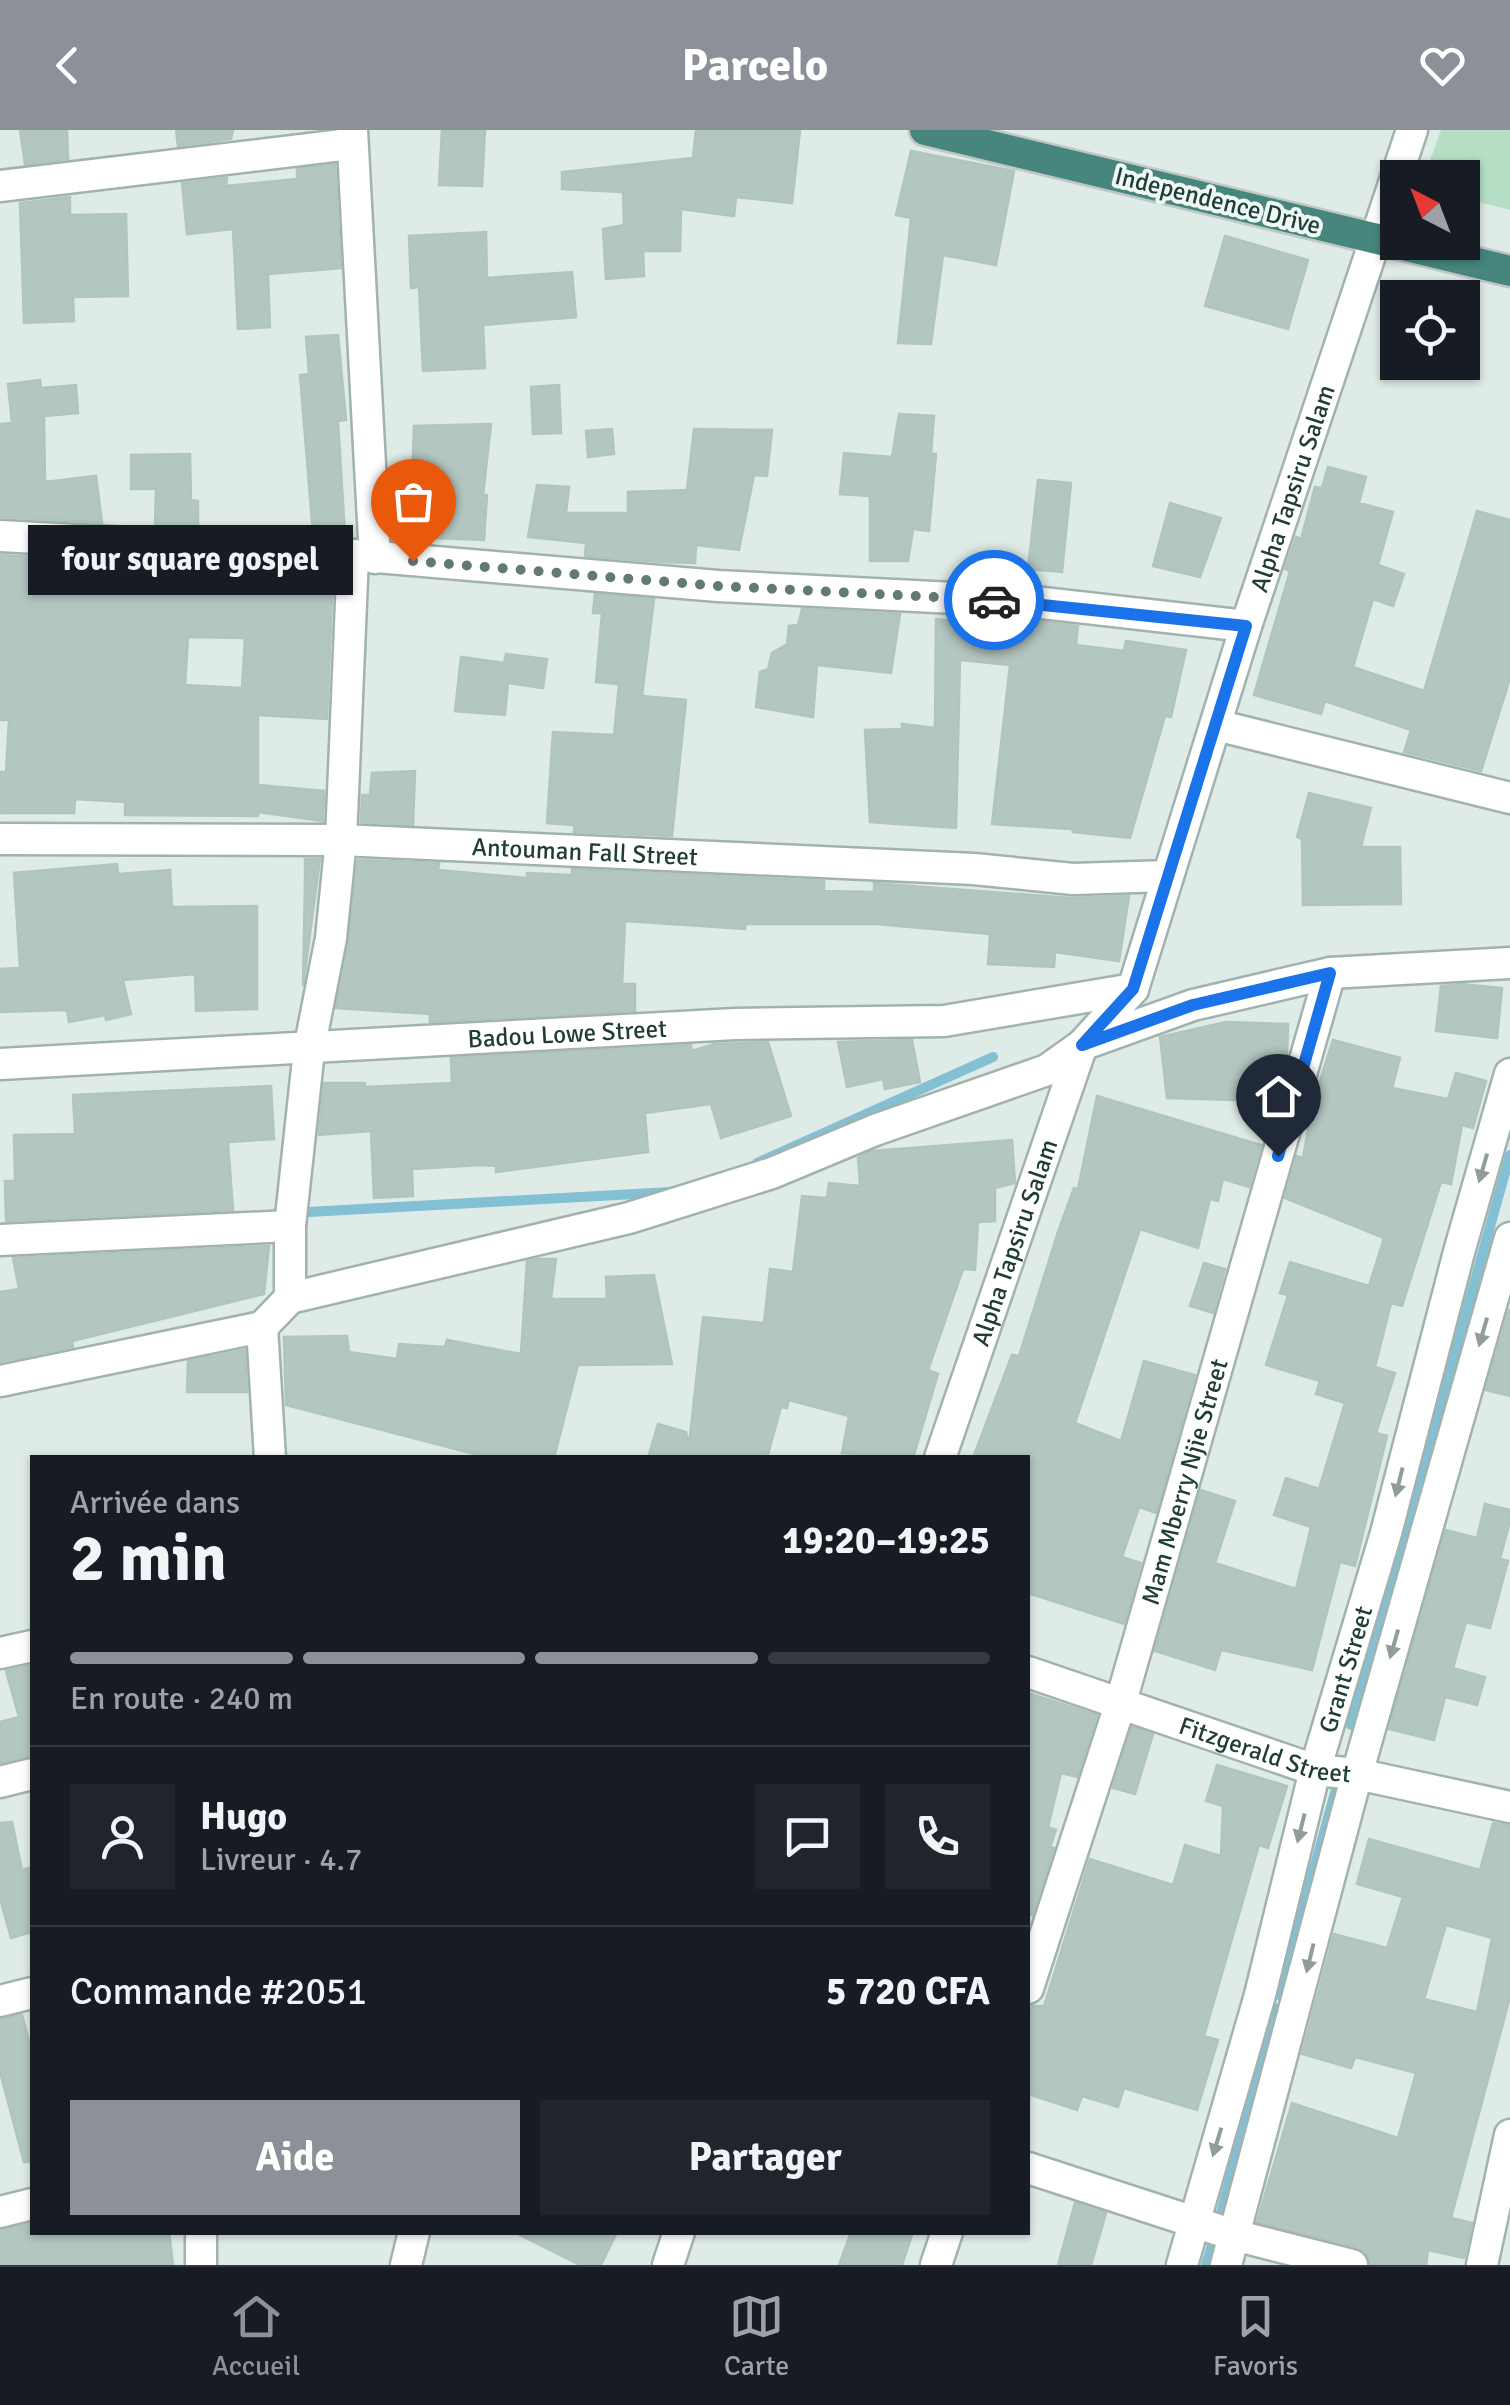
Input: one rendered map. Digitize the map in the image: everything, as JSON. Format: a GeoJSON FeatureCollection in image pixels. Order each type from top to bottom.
{"type":"FeatureCollection","features":[{"type":"Feature","properties":{"kind":"highway","name":"Independence Drive"},"geometry":{"type":"LineString","coordinates":[[925,130],[1510,271]]}},
{"type":"Feature","properties":{"kind":"street","name":"Alpha Tapsiru Salam"},"geometry":{"type":"LineString","coordinates":[[941,1455],[1082,1045],[1133,989],[1246,626],[1412,130]]}},
{"type":"Feature","properties":{"kind":"street"},"geometry":{"type":"LineString","coordinates":[[0,186],[351,137],[364,556],[341,840],[330,938],[309,1050],[290,1226],[290,1298]]}},
{"type":"Feature","properties":{"kind":"street"},"geometry":{"type":"LineString","coordinates":[[0,536],[364,556],[718,586],[1034,602],[1246,626]]}},
{"type":"Feature","properties":{"kind":"street"},"geometry":{"type":"LineString","coordinates":[[1216,725],[1510,798]]}},
{"type":"Feature","properties":{"kind":"street","name":"Antouman Fall Street"},"geometry":{"type":"LineString","coordinates":[[0,839],[341,840],[974,869],[1073,878],[1168,876]]}},
{"type":"Feature","properties":{"kind":"street"},"geometry":{"type":"LineString","coordinates":[[0,1381],[262,1326],[290,1298],[629,1218],[772,1173],[875,1130],[1047,1070],[1082,1045],[1193,1005],[1330,973],[1442,963],[1510,963]]}},
{"type":"Feature","properties":{"kind":"street","name":"Mam Mberry Njie Street"},"geometry":{"type":"LineString","coordinates":[[1030,1982],[1120,1705],[1330,973]]}},
{"type":"Feature","properties":{"kind":"street","name":"Badou Lowe Street"},"geometry":{"type":"LineString","coordinates":[[0,1064],[735,1024],[944,1021],[1133,989]]}},
{"type":"Feature","properties":{"kind":"street","name":"Grant Street"},"geometry":{"type":"LineString","coordinates":[[1182,2265],[1260,1996],[1315,1770],[1386,1533],[1458,1252],[1510,1074]]}},
{"type":"Feature","properties":{"kind":"street"},"geometry":{"type":"LineString","coordinates":[[0,1240],[290,1226]]}},
{"type":"Feature","properties":{"kind":"street","name":"Grant Street"},"geometry":{"type":"LineString","coordinates":[[1226,2265],[1357,1774],[1510,1238]]}},
{"type":"Feature","properties":{"kind":"street"},"geometry":{"type":"LineString","coordinates":[[262,1326],[270,1455]]}},
{"type":"Feature","properties":{"kind":"street"},"geometry":{"type":"LineString","coordinates":[[0,1653],[30,1646]]}},
{"type":"Feature","properties":{"kind":"street","name":"Fitzgerald Street"},"geometry":{"type":"LineString","coordinates":[[1030,1673],[1315,1770],[1357,1774],[1510,1807]]}},
{"type":"Feature","properties":{"kind":"street"},"geometry":{"type":"LineString","coordinates":[[0,1782],[30,1774]]}},
{"type":"Feature","properties":{"kind":"street"},"geometry":{"type":"LineString","coordinates":[[0,2000],[30,1993]]}},
{"type":"Feature","properties":{"kind":"street"},"geometry":{"type":"LineString","coordinates":[[1482,2265],[1510,2135]]}},
{"type":"Feature","properties":{"kind":"street"},"geometry":{"type":"LineString","coordinates":[[1030,2169],[1234,2235],[1352,2265]]}},
{"type":"Feature","properties":{"kind":"street"},"geometry":{"type":"LineString","coordinates":[[0,2212],[30,2204]]}},
{"type":"Feature","properties":{"kind":"street"},"geometry":{"type":"LineString","coordinates":[[201,2235],[201,2265]]}},
{"type":"Feature","properties":{"kind":"street"},"geometry":{"type":"LineString","coordinates":[[406,2265],[413,2235]]}},
{"type":"Feature","properties":{"kind":"street"},"geometry":{"type":"LineString","coordinates":[[668,2265],[677,2235]]}},
{"type":"Feature","properties":{"kind":"street"},"geometry":{"type":"LineString","coordinates":[[936,2265],[946,2235]]}},
{"type":"Feature","properties":{"kind":"green space"},"geometry":{"type":"Polygon","coordinates":[[[1441,130],[1510,130],[1510,210],[1480,202],[1480,160],[1430,160],[1441,130]]]}},
{"type":"Feature","properties":{"kind":"building"},"geometry":{"type":"Polygon","coordinates":[[[20,130],[67,130],[68,159],[25,164],[20,130]]]}},
{"type":"Feature","properties":{"kind":"building"},"geometry":{"type":"Polygon","coordinates":[[[176,130],[233,130],[231,139],[178,146],[176,130]]]}},
{"type":"Feature","properties":{"kind":"building"},"geometry":{"type":"Polygon","coordinates":[[[442,130],[485,130],[482,186],[439,185],[442,130]]]}},
{"type":"Feature","properties":{"kind":"building"},"geometry":{"type":"Polygon","coordinates":[[[696,130],[800,130],[792,203],[736,197],[734,216],[681,209],[680,251],[643,251],[644,276],[606,279],[603,229],[624,225],[623,192],[562,189],[562,172],[693,158],[696,130]]]}},
{"type":"Feature","properties":{"kind":"building"},"geometry":{"type":"Polygon","coordinates":[[[911,151],[1014,171],[996,265],[943,255],[931,344],[898,343],[911,218],[896,215],[911,151]]]}},
{"type":"Feature","properties":{"kind":"building"},"geometry":{"type":"Polygon","coordinates":[[[335,165],[341,268],[268,274],[270,327],[238,329],[233,229],[187,234],[182,183],[227,178],[226,186],[297,179],[297,169],[335,165]]]}},
{"type":"Feature","properties":{"kind":"building"},"geometry":{"type":"Polygon","coordinates":[[[70,197],[70,215],[126,214],[128,296],[73,297],[74,321],[24,323],[20,203],[70,197]]]}},
{"type":"Feature","properties":{"kind":"building"},"geometry":{"type":"Polygon","coordinates":[[[486,232],[487,278],[572,272],[576,317],[483,325],[485,368],[423,371],[419,287],[411,288],[409,236],[486,232]]]}},
{"type":"Feature","properties":{"kind":"building"},"geometry":{"type":"Polygon","coordinates":[[[1225,236],[1308,260],[1288,329],[1205,306],[1225,236]]]}},
{"type":"Feature","properties":{"kind":"building"},"geometry":{"type":"Polygon","coordinates":[[[338,335],[346,420],[338,421],[345,536],[313,534],[300,375],[309,374],[306,337],[338,335]]]}},
{"type":"Feature","properties":{"kind":"building"},"geometry":{"type":"Polygon","coordinates":[[[40,380],[41,388],[76,385],[78,413],[44,416],[45,482],[96,476],[102,523],[0,517],[0,424],[12,423],[8,384],[40,380]]]}},
{"type":"Feature","properties":{"kind":"building"},"geometry":{"type":"Polygon","coordinates":[[[559,385],[561,433],[533,434],[531,387],[559,385]]]}},
{"type":"Feature","properties":{"kind":"building"},"geometry":{"type":"Polygon","coordinates":[[[899,414],[934,416],[931,454],[936,454],[929,531],[913,529],[908,561],[870,561],[870,496],[840,494],[844,453],[892,457],[899,414]]]}},
{"type":"Feature","properties":{"kind":"building"},"geometry":{"type":"Polygon","coordinates":[[[491,424],[483,495],[487,495],[484,540],[410,537],[414,426],[491,424]]]}},
{"type":"Feature","properties":{"kind":"building"},"geometry":{"type":"Polygon","coordinates":[[[612,429],[614,454],[588,457],[586,431],[612,429]]]}},
{"type":"Feature","properties":{"kind":"building"},"geometry":{"type":"Polygon","coordinates":[[[694,429],[772,430],[767,476],[754,475],[739,550],[696,545],[695,563],[662,562],[585,556],[586,543],[528,537],[537,485],[569,487],[566,513],[628,513],[628,492],[687,490],[694,429]]]}},
{"type":"Feature","properties":{"kind":"building"},"geometry":{"type":"Polygon","coordinates":[[[190,454],[191,500],[198,501],[198,526],[155,525],[156,489],[131,489],[131,455],[190,454]]]}},
{"type":"Feature","properties":{"kind":"building"},"geometry":{"type":"Polygon","coordinates":[[[1328,467],[1366,477],[1359,503],[1393,512],[1378,565],[1404,574],[1393,606],[1373,599],[1353,667],[1424,691],[1477,511],[1510,520],[1510,678],[1481,771],[1404,752],[1411,730],[1325,701],[1321,714],[1254,695],[1290,571],[1285,569],[1296,537],[1301,539],[1315,487],[1322,488],[1328,467]]]}},
{"type":"Feature","properties":{"kind":"building"},"geometry":{"type":"Polygon","coordinates":[[[1038,480],[1071,483],[1062,572],[1028,569],[1038,480]]]}},
{"type":"Feature","properties":{"kind":"building"},"geometry":{"type":"Polygon","coordinates":[[[1170,503],[1221,518],[1200,577],[1153,566],[1170,503]]]}},
{"type":"Feature","properties":{"kind":"building"},"geometry":{"type":"Polygon","coordinates":[[[0,555],[125,562],[125,576],[191,575],[191,565],[333,573],[327,719],[258,715],[258,785],[324,791],[323,821],[258,812],[258,816],[125,815],[125,802],[75,799],[74,813],[0,813],[0,772],[6,772],[9,720],[0,720],[0,555]],[[188,637],[185,685],[242,688],[245,638],[188,637]]]}},
{"type":"Feature","properties":{"kind":"building"},"geometry":{"type":"Polygon","coordinates":[[[595,594],[654,599],[642,696],[686,700],[672,836],[574,832],[574,825],[547,823],[553,732],[614,735],[619,684],[596,682],[602,613],[593,613],[595,594]]]}},
{"type":"Feature","properties":{"kind":"building"},"geometry":{"type":"Polygon","coordinates":[[[802,609],[900,614],[891,673],[817,665],[813,717],[756,707],[760,672],[768,669],[772,653],[787,644],[789,626],[798,625],[802,609]]]}},
{"type":"Feature","properties":{"kind":"building"},"geometry":{"type":"Polygon","coordinates":[[[936,619],[1037,631],[1038,621],[1078,626],[1076,645],[1124,651],[1126,641],[1186,650],[1171,717],[1165,716],[1130,838],[1072,829],[992,824],[1010,665],[960,660],[956,828],[870,822],[865,730],[902,729],[902,724],[935,728],[936,619]]]}},
{"type":"Feature","properties":{"kind":"building"},"geometry":{"type":"Polygon","coordinates":[[[506,654],[547,659],[543,688],[508,683],[505,715],[455,711],[461,657],[504,663],[506,654]]]}},
{"type":"Feature","properties":{"kind":"building"},"geometry":{"type":"Polygon","coordinates":[[[415,771],[413,825],[361,822],[362,795],[370,795],[372,773],[415,771]]]}},
{"type":"Feature","properties":{"kind":"building"},"geometry":{"type":"Polygon","coordinates":[[[1309,793],[1371,808],[1361,847],[1400,847],[1401,904],[1303,905],[1302,839],[1297,837],[1309,793]]]}},
{"type":"Feature","properties":{"kind":"building"},"geometry":{"type":"Polygon","coordinates":[[[305,859],[320,859],[303,986],[305,881],[305,859]]]}},
{"type":"Feature","properties":{"kind":"building"},"geometry":{"type":"Polygon","coordinates":[[[358,860],[439,863],[438,870],[527,878],[527,873],[572,875],[572,869],[824,881],[824,891],[874,892],[874,883],[1071,898],[1129,896],[1119,961],[1055,952],[1054,967],[988,964],[990,934],[876,924],[745,924],[745,929],[625,921],[622,984],[635,984],[635,1011],[430,1022],[430,1014],[336,1008],[358,860]]]}},
{"type":"Feature","properties":{"kind":"building"},"geometry":{"type":"Polygon","coordinates":[[[117,864],[118,874],[170,870],[172,907],[257,906],[257,1009],[196,1011],[195,974],[123,980],[131,1014],[106,1020],[105,1015],[69,1022],[67,1010],[0,1012],[0,969],[20,968],[14,873],[117,864]]]}},
{"type":"Feature","properties":{"kind":"building"},"geometry":{"type":"Polygon","coordinates":[[[1441,986],[1502,988],[1497,1038],[1436,1031],[1441,986]]]}},
{"type":"Feature","properties":{"kind":"building"},"geometry":{"type":"Polygon","coordinates":[[[1226,1022],[1288,1024],[1287,1055],[1274,1101],[1167,1098],[1160,1037],[1226,1022]]]}},
{"type":"Feature","properties":{"kind":"building"},"geometry":{"type":"Polygon","coordinates":[[[912,1040],[920,1082],[885,1089],[883,1079],[847,1087],[838,1042],[912,1040]]]}},
{"type":"Feature","properties":{"kind":"building"},"geometry":{"type":"Polygon","coordinates":[[[1333,1040],[1400,1058],[1392,1088],[1448,1099],[1456,1073],[1486,1081],[1473,1128],[1462,1125],[1451,1184],[1441,1182],[1402,1306],[1391,1303],[1375,1367],[1395,1373],[1376,1433],[1387,1436],[1355,1566],[1340,1562],[1312,1670],[1221,1650],[1215,1670],[1155,1651],[1201,1490],[1235,1501],[1215,1563],[1296,1589],[1311,1527],[1274,1515],[1286,1478],[1319,1489],[1345,1403],[1316,1394],[1320,1381],[1266,1365],[1288,1295],[1280,1293],[1290,1262],[1369,1286],[1384,1238],[1285,1198],[1297,1156],[1303,1158],[1313,1102],[1333,1040]]]}},
{"type":"Feature","properties":{"kind":"building"},"geometry":{"type":"Polygon","coordinates":[[[768,1042],[791,1116],[721,1138],[711,1104],[645,1113],[648,1152],[496,1172],[496,1166],[481,1165],[412,1169],[413,1196],[374,1198],[371,1131],[319,1135],[324,1083],[365,1083],[365,1087],[452,1083],[451,1058],[691,1045],[692,1051],[714,1044],[768,1042]]]}},
{"type":"Feature","properties":{"kind":"building"},"geometry":{"type":"Polygon","coordinates":[[[271,1086],[274,1139],[228,1142],[233,1210],[6,1221],[5,1181],[15,1181],[14,1135],[75,1134],[73,1095],[271,1086]]]}},
{"type":"Feature","properties":{"kind":"building"},"geometry":{"type":"Polygon","coordinates":[[[1097,1096],[1261,1145],[1249,1187],[1223,1179],[1218,1201],[1210,1199],[1198,1248],[1140,1229],[1075,1423],[1121,1441],[1144,1361],[1195,1375],[1156,1513],[1139,1507],[1122,1557],[1141,1563],[1124,1624],[1030,1594],[1030,1455],[974,1455],[1012,1355],[1019,1356],[1058,1232],[1074,1188],[1078,1189],[1097,1096]]]}},
{"type":"Feature","properties":{"kind":"building"},"geometry":{"type":"Polygon","coordinates":[[[1012,1140],[1015,1183],[995,1188],[995,1221],[978,1222],[975,1270],[963,1269],[928,1370],[938,1374],[914,1455],[842,1453],[849,1416],[789,1400],[787,1408],[781,1407],[768,1455],[649,1455],[658,1424],[686,1432],[689,1446],[703,1317],[764,1323],[770,1269],[793,1272],[802,1196],[827,1198],[829,1183],[860,1186],[858,1158],[872,1151],[1012,1140]]]}},
{"type":"Feature","properties":{"kind":"building"},"geometry":{"type":"Polygon","coordinates":[[[269,1246],[264,1294],[72,1341],[73,1347],[0,1362],[0,1292],[19,1289],[13,1258],[269,1246]]]}},
{"type":"Feature","properties":{"kind":"building"},"geometry":{"type":"Polygon","coordinates":[[[556,1259],[551,1299],[607,1299],[606,1277],[654,1275],[672,1364],[578,1365],[555,1455],[478,1455],[286,1405],[284,1337],[347,1336],[349,1352],[397,1359],[399,1344],[445,1347],[447,1340],[521,1354],[527,1261],[556,1259]]]}},
{"type":"Feature","properties":{"kind":"building"},"geometry":{"type":"Polygon","coordinates":[[[1204,1263],[1225,1269],[1213,1313],[1190,1306],[1204,1263]]]}},
{"type":"Feature","properties":{"kind":"building"},"geometry":{"type":"Polygon","coordinates":[[[1510,1310],[1510,1396],[1486,1390],[1510,1310]]]}},
{"type":"Feature","properties":{"kind":"building"},"geometry":{"type":"Polygon","coordinates":[[[245,1350],[247,1392],[187,1392],[188,1361],[245,1350]]]}},
{"type":"Feature","properties":{"kind":"building"},"geometry":{"type":"Polygon","coordinates":[[[1485,1504],[1510,1510],[1510,1521],[1500,1559],[1508,1561],[1490,1628],[1466,1622],[1453,1668],[1485,1677],[1477,1705],[1445,1697],[1434,1740],[1389,1729],[1446,1530],[1477,1538],[1485,1504]]]}},
{"type":"Feature","properties":{"kind":"building"},"geometry":{"type":"Polygon","coordinates":[[[30,1665],[30,1756],[0,1763],[0,1722],[19,1717],[6,1671],[30,1665]]]}},
{"type":"Feature","properties":{"kind":"building"},"geometry":{"type":"Polygon","coordinates":[[[1030,1694],[1097,1715],[1077,1777],[1061,1773],[1048,1827],[1056,1830],[1050,1847],[1054,1848],[1032,1915],[1030,1694]]]}},
{"type":"Feature","properties":{"kind":"building"},"geometry":{"type":"Polygon","coordinates":[[[1132,1727],[1153,1734],[1135,1794],[1113,1788],[1132,1727]]]}},
{"type":"Feature","properties":{"kind":"building"},"geometry":{"type":"Polygon","coordinates":[[[1217,1765],[1287,1786],[1268,1848],[1259,1845],[1204,2036],[1218,2040],[1197,2110],[1124,2088],[1118,2107],[1082,2096],[1077,2110],[1030,2095],[1030,2014],[1032,2006],[1044,2006],[1090,1859],[1173,1885],[1185,1845],[1221,1856],[1223,1806],[1206,1801],[1217,1765]]]}},
{"type":"Feature","properties":{"kind":"building"},"geometry":{"type":"Polygon","coordinates":[[[12,1822],[22,1870],[30,1868],[30,1933],[11,1938],[0,1898],[0,1823],[12,1822]]]}},
{"type":"Feature","properties":{"kind":"building"},"geometry":{"type":"Polygon","coordinates":[[[1493,1823],[1510,1825],[1510,1997],[1451,2218],[1472,2223],[1464,2258],[1428,2250],[1426,2265],[1370,2265],[1366,2252],[1357,2247],[1257,2222],[1292,2103],[1398,2138],[1416,2073],[1355,2057],[1351,2068],[1302,2054],[1334,1934],[1387,1948],[1403,1897],[1357,1884],[1369,1839],[1480,1870],[1493,1823]],[[1446,1925],[1424,1999],[1477,2012],[1492,1938],[1446,1925]]]}},
{"type":"Feature","properties":{"kind":"building"},"geometry":{"type":"Polygon","coordinates":[[[22,2015],[30,2045],[30,2161],[24,2162],[0,2072],[0,2019],[22,2015]]]}},
{"type":"Feature","properties":{"kind":"building"},"geometry":{"type":"Polygon","coordinates":[[[1075,2203],[1106,2213],[1091,2265],[1058,2265],[1075,2203]]]}},
{"type":"Feature","properties":{"kind":"building"},"geometry":{"type":"Polygon","coordinates":[[[30,2223],[30,2235],[169,2235],[173,2265],[0,2265],[0,2230],[30,2223]]]}},
{"type":"Feature","properties":{"kind":"building"},"geometry":{"type":"Polygon","coordinates":[[[520,2235],[616,2235],[601,2265],[580,2265],[520,2235]]]}},
{"type":"Feature","properties":{"kind":"building"},"geometry":{"type":"Polygon","coordinates":[[[850,2235],[912,2235],[902,2265],[839,2265],[850,2235]]]}},
{"type":"Feature","properties":{"kind":"waterway"},"geometry":{"type":"LineString","coordinates":[[757,1163],[993,1057]]}},
{"type":"Feature","properties":{"kind":"waterway"},"geometry":{"type":"LineString","coordinates":[[1351,1725],[1510,1155]]}},
{"type":"Feature","properties":{"kind":"waterway"},"geometry":{"type":"LineString","coordinates":[[308,1212],[671,1192]]}},
{"type":"Feature","properties":{"kind":"waterway"},"geometry":{"type":"LineString","coordinates":[[1279,1995],[1336,1789]]}},
{"type":"Feature","properties":{"kind":"waterway"},"geometry":{"type":"LineString","coordinates":[[1220,2217],[1275,2008]]}},
{"type":"Feature","properties":{"kind":"waterway"},"geometry":{"type":"LineString","coordinates":[[1206,2265],[1211,2248]]}},
{"type":"Feature","properties":{"kind":"way so far"},"geometry":{"type":"LineString","coordinates":[[413,561],[718,586],[994,600]]}},
{"type":"Feature","properties":{"kind":"place","name":"four square gospel"},"geometry":{"type":"Point","coordinates":[413,561]}},
{"type":"Feature","properties":{"kind":"route"},"geometry":{"type":"LineString","coordinates":[[994,600],[1246,626],[1133,989],[1082,1045],[1193,1005],[1330,973],[1278,1156]]}}]}
